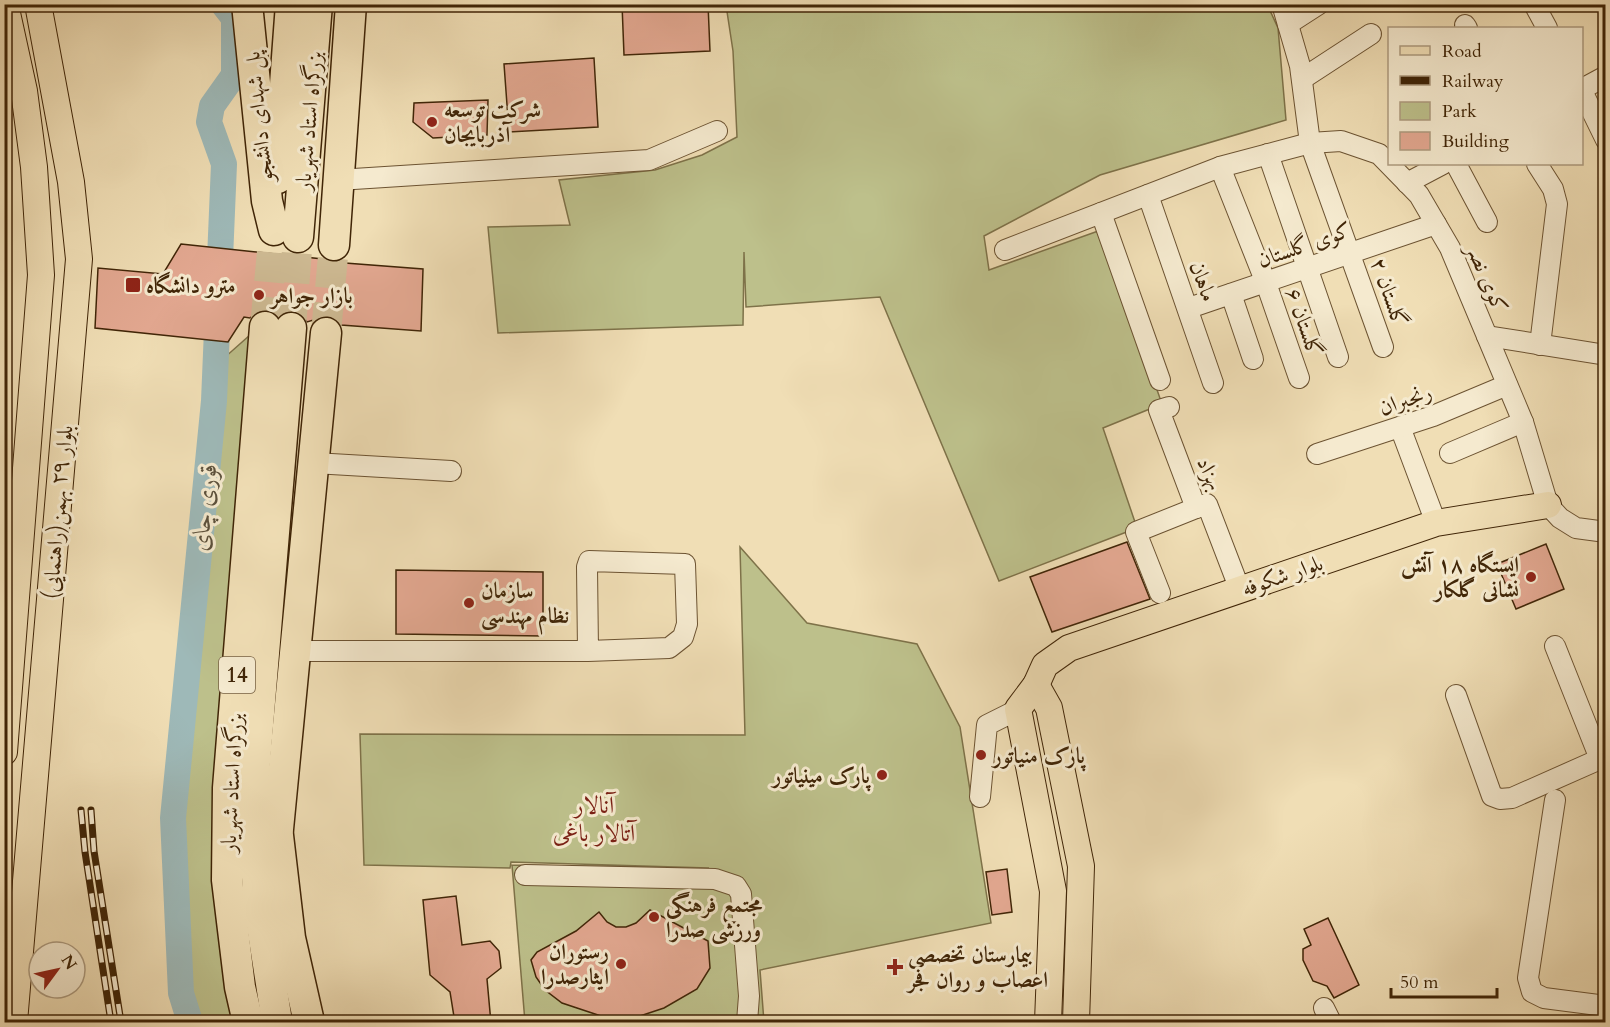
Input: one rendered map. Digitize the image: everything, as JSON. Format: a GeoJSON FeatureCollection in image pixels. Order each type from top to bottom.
{"type":"FeatureCollection","features":[{"type":"Feature","properties":{"kind":"highway","name":"پل شهدای دانشجو"},"geometry":{"type":"LineString","coordinates":[[247,4],[267,201],[286,233]]}},
{"type":"Feature","properties":{"kind":"highway"},"geometry":{"type":"LineString","coordinates":[[286,233],[291,4]]}},
{"type":"Feature","properties":{"kind":"highway","name":"بزرگراه استاد شهریار"},"geometry":{"type":"LineString","coordinates":[[286,233],[317,4]]}},
{"type":"Feature","properties":{"kind":"highway"},"geometry":{"type":"LineString","coordinates":[[334,245],[351,4]]}},
{"type":"Feature","properties":{"kind":"highway","name":"بزرگراه استاد شهریار"},"geometry":{"type":"LineString","coordinates":[[248,1023],[238,977],[227,880],[228,788],[278,327],[260,702],[253,786],[259,909],[277,1023]]}},
{"type":"Feature","properties":{"kind":"highway"},"geometry":{"type":"LineString","coordinates":[[278,829],[296,651],[322,463],[331,330]]}},
{"type":"Feature","properties":{"kind":"highway"},"geometry":{"type":"LineString","coordinates":[[260,702],[278,829],[290,938],[313,1021]]}},
{"type":"Feature","properties":{"kind":"main road","name":"بلوار ٢٩ بهمن(راهنمایی)"},"geometry":{"type":"LineString","coordinates":[[4,752],[12,542],[39,305],[41,252],[34,166],[24,91],[5,4]]}},
{"type":"Feature","properties":{"kind":"main road","name":"بلوار ٢٩ بهمن(راهنمایی)"},"geometry":{"type":"LineString","coordinates":[[14,1023],[12,950],[79,260],[71,182],[38,4]]}},
{"type":"Feature","properties":{"kind":"main road","name":"بلوار شکوفه"},"geometry":{"type":"LineString","coordinates":[[1019,708],[1036,685],[1045,665],[1069,648],[1436,523],[1548,505]]}},
{"type":"Feature","properties":{"kind":"main road"},"geometry":{"type":"LineString","coordinates":[[1036,685],[1049,708],[1081,866],[1076,1023]]}},
{"type":"Feature","properties":{"kind":"main road"},"geometry":{"type":"LineString","coordinates":[[1019,708],[1053,891],[1048,1023]]}},
{"type":"Feature","properties":{"kind":"street","name":"گلستان ۲"},"geometry":{"type":"LineString","coordinates":[[1282,4],[1302,79],[1310,143],[1383,347]]}},
{"type":"Feature","properties":{"kind":"street"},"geometry":{"type":"LineString","coordinates":[[1288,24],[1319,4]]}},
{"type":"Feature","properties":{"kind":"street"},"geometry":{"type":"LineString","coordinates":[[1534,4],[1546,27]]}},
{"type":"Feature","properties":{"kind":"street"},"geometry":{"type":"LineString","coordinates":[[1302,79],[1371,34]]}},
{"type":"Feature","properties":{"kind":"street"},"geometry":{"type":"LineString","coordinates":[[1583,89],[1605,76]]}},
{"type":"Feature","properties":{"kind":"street"},"geometry":{"type":"LineString","coordinates":[[1583,94],[1605,140]]}},
{"type":"Feature","properties":{"kind":"street"},"geometry":{"type":"LineString","coordinates":[[338,180],[649,160],[717,131]]}},
{"type":"Feature","properties":{"kind":"street","name":"کوی نصر"},"geometry":{"type":"LineString","coordinates":[[1005,250],[1220,167],[1310,143],[1341,141],[1379,154],[1388,163]]}},
{"type":"Feature","properties":{"kind":"street"},"geometry":{"type":"LineString","coordinates":[[1268,154],[1338,357]]}},
{"type":"Feature","properties":{"kind":"street","name":"کوی نصر"},"geometry":{"type":"LineString","coordinates":[[1390,165],[1419,195],[1450,248],[1522,422],[1548,505]]}},
{"type":"Feature","properties":{"kind":"street"},"geometry":{"type":"LineString","coordinates":[[1407,183],[1441,165]]}},
{"type":"Feature","properties":{"kind":"street"},"geometry":{"type":"LineString","coordinates":[[1457,165],[1487,222]]}},
{"type":"Feature","properties":{"kind":"street"},"geometry":{"type":"LineString","coordinates":[[1538,165],[1552,189],[1557,204],[1540,345]]}},
{"type":"Feature","properties":{"kind":"street","name":"گلستان ۶"},"geometry":{"type":"LineString","coordinates":[[1220,167],[1266,283],[1299,378]]}},
{"type":"Feature","properties":{"kind":"street","name":"ماهان"},"geometry":{"type":"LineString","coordinates":[[1148,195],[1189,308],[1213,383]]}},
{"type":"Feature","properties":{"kind":"street"},"geometry":{"type":"LineString","coordinates":[[1101,213],[1160,380]]}},
{"type":"Feature","properties":{"kind":"street","name":"کوی گلستان"},"geometry":{"type":"LineString","coordinates":[[1189,308],[1436,224]]}},
{"type":"Feature","properties":{"kind":"street"},"geometry":{"type":"LineString","coordinates":[[1231,294],[1253,359]]}},
{"type":"Feature","properties":{"kind":"street"},"geometry":{"type":"LineString","coordinates":[[1487,336],[1605,356]]}},
{"type":"Feature","properties":{"kind":"street","name":"رنجبران"},"geometry":{"type":"LineString","coordinates":[[1317,454],[1400,427],[1507,385]]}},
{"type":"Feature","properties":{"kind":"street","name":"بهزاد"},"geometry":{"type":"LineString","coordinates":[[1169,407],[1159,410],[1196,508],[1207,504],[1240,590]]}},
{"type":"Feature","properties":{"kind":"street"},"geometry":{"type":"LineString","coordinates":[[1450,453],[1522,422]]}},
{"type":"Feature","properties":{"kind":"street"},"geometry":{"type":"LineString","coordinates":[[1400,427],[1436,523]]}},
{"type":"Feature","properties":{"kind":"street"},"geometry":{"type":"LineString","coordinates":[[322,463],[451,471]]}},
{"type":"Feature","properties":{"kind":"street"},"geometry":{"type":"LineString","coordinates":[[1548,505],[1560,518],[1576,528],[1605,532]]}},
{"type":"Feature","properties":{"kind":"street"},"geometry":{"type":"LineString","coordinates":[[1160,593],[1136,532],[1196,508]]}},
{"type":"Feature","properties":{"kind":"street"},"geometry":{"type":"LineString","coordinates":[[296,651],[588,651],[669,648],[683,637],[687,624],[685,564],[590,561],[587,567],[588,651]]}},
{"type":"Feature","properties":{"kind":"street"},"geometry":{"type":"LineString","coordinates":[[1456,695],[1492,796],[1500,799],[1512,798],[1603,760],[1555,646]]}},
{"type":"Feature","properties":{"kind":"street"},"geometry":{"type":"LineString","coordinates":[[980,797],[987,725],[1019,708]]}},
{"type":"Feature","properties":{"kind":"street"},"geometry":{"type":"LineString","coordinates":[[1555,800],[1528,978],[1532,992],[1544,998],[1605,1006]]}},
{"type":"Feature","properties":{"kind":"street"},"geometry":{"type":"LineString","coordinates":[[525,875],[715,879],[736,886],[741,894],[749,996],[747,1023]]}},
{"type":"Feature","properties":{"kind":"green space"},"geometry":{"type":"Polygon","coordinates":[[[1267,4],[1278,28],[1286,120],[1100,175],[984,236],[989,270],[1101,230],[1162,404],[1103,428],[1137,528],[999,581],[880,297],[746,307],[744,252],[743,325],[498,333],[488,227],[570,225],[559,180],[655,170],[702,155],[737,137],[733,51],[726,5],[1267,4]]]}},
{"type":"Feature","properties":{"kind":"green space"},"geometry":{"type":"Polygon","coordinates":[[[250,335],[215,834],[239,1022],[198,1022],[187,980],[179,823],[224,358],[250,335]]]}},
{"type":"Feature","properties":{"kind":"green space"},"geometry":{"type":"Polygon","coordinates":[[[740,547],[807,623],[917,644],[960,727],[991,923],[760,970],[764,1022],[525,1022],[512,865],[709,868],[511,862],[510,868],[364,865],[360,734],[745,735],[740,547]]]}},
{"type":"Feature","properties":{"kind":"building"},"geometry":{"type":"Polygon","coordinates":[[[622,4],[708,4],[710,51],[624,55],[622,4]]]}},
{"type":"Feature","properties":{"kind":"building"},"geometry":{"type":"Polygon","coordinates":[[[594,58],[598,127],[509,132],[504,64],[594,58]]]}},
{"type":"Feature","properties":{"kind":"building"},"geometry":{"type":"Polygon","coordinates":[[[488,100],[487,135],[433,138],[413,122],[414,103],[488,100]]]}},
{"type":"Feature","properties":{"kind":"building","name":"بازار جواهر"},"geometry":{"type":"Polygon","coordinates":[[[181,244],[323,259],[332,262],[423,269],[421,331],[341,325],[336,319],[327,316],[307,322],[301,314],[293,311],[278,317],[266,310],[257,312],[250,318],[244,317],[228,342],[95,328],[98,268],[163,274],[181,244]]]}},
{"type":"Feature","properties":{"kind":"building"},"geometry":{"type":"Polygon","coordinates":[[[1127,542],[1150,599],[1052,632],[1030,577],[1127,542]]]}},
{"type":"Feature","properties":{"kind":"building","name":"ایستگاه ۱۸ آتش نشانی گلکار"},"geometry":{"type":"Polygon","coordinates":[[[1546,544],[1564,589],[1516,609],[1497,564],[1546,544]]]}},
{"type":"Feature","properties":{"kind":"building","name":"سازمان نظام مهندسی"},"geometry":{"type":"Polygon","coordinates":[[[396,570],[543,572],[543,636],[396,634],[396,570]]]}},
{"type":"Feature","properties":{"kind":"building"},"geometry":{"type":"Polygon","coordinates":[[[1007,869],[1012,912],[992,915],[986,872],[1007,869]]]}},
{"type":"Feature","properties":{"kind":"building"},"geometry":{"type":"Polygon","coordinates":[[[456,896],[462,945],[490,941],[499,951],[501,968],[487,979],[491,1023],[455,1023],[450,992],[430,975],[423,900],[456,896]]]}},
{"type":"Feature","properties":{"kind":"building","name":"رستوران ایثارصدرا"},"geometry":{"type":"Polygon","coordinates":[[[650,910],[708,941],[710,968],[697,989],[664,1008],[637,1017],[607,1018],[562,1003],[545,990],[536,977],[531,960],[537,952],[576,931],[599,912],[607,922],[616,927],[626,927],[636,923],[650,910]]]}},
{"type":"Feature","properties":{"kind":"building"},"geometry":{"type":"Polygon","coordinates":[[[1328,918],[1359,985],[1334,998],[1327,986],[1313,981],[1303,960],[1303,949],[1311,945],[1304,929],[1328,918]]]}},
{"type":"Feature","properties":{"kind":"waterway","name":"قوری چای"},"geometry":{"type":"LineString","coordinates":[[190,1022],[181,993],[173,818],[214,401],[224,164],[209,122],[212,106],[234,75],[234,18],[223,4]]}},
{"type":"Feature","properties":{"kind":"tunnel"},"geometry":{"type":"LineString","coordinates":[[265,327],[274,230]]}},
{"type":"Feature","properties":{"kind":"tunnel"},"geometry":{"type":"LineString","coordinates":[[291,328],[298,237]]}},
{"type":"Feature","properties":{"kind":"tunnel"},"geometry":{"type":"LineString","coordinates":[[326,333],[334,245]]}},
{"type":"Feature","properties":{"kind":"railway"},"geometry":{"type":"LineString","coordinates":[[81,810],[85,852],[111,1022]]}},
{"type":"Feature","properties":{"kind":"railway"},"geometry":{"type":"LineString","coordinates":[[91,810],[94,851],[121,1022]]}},
{"type":"Feature","properties":{"kind":"place","name":"شرکت توسعه آذربایجان"},"geometry":{"type":"Point","coordinates":[432,122]}},
{"type":"Feature","properties":{"kind":"place","name":"مترو دانشگاه"},"geometry":{"type":"Point","coordinates":[133,285]}},
{"type":"Feature","properties":{"kind":"place","name":"بازار جواهر"},"geometry":{"type":"Point","coordinates":[259,295]}},
{"type":"Feature","properties":{"kind":"place","name":"ایستگاه ۱۸ آتش نشانی گلکار"},"geometry":{"type":"Point","coordinates":[1531,577]}},
{"type":"Feature","properties":{"kind":"place","name":"سازمان نظام مهندسی"},"geometry":{"type":"Point","coordinates":[469,603]}},
{"type":"Feature","properties":{"kind":"place","name":"پارک منیاتور"},"geometry":{"type":"Point","coordinates":[981,755]}},
{"type":"Feature","properties":{"kind":"place","name":"پارک مینیاتور"},"geometry":{"type":"Point","coordinates":[882,775]}},
{"type":"Feature","properties":{"kind":"place","name":"مجتمع فرهنگی ورزشی صدرا"},"geometry":{"type":"Point","coordinates":[654,917]}},
{"type":"Feature","properties":{"kind":"place","name":"رستوران ایثارصدرا"},"geometry":{"type":"Point","coordinates":[621,964]}},
{"type":"Feature","properties":{"kind":"place","name":"بیمارستان تخصصی اعصاب و روان فجر"},"geometry":{"type":"Point","coordinates":[895,967]}},
{"type":"Feature","properties":{"kind":"district","name":"آنالار آتالار باغی"},"geometry":{"type":"Point","coordinates":[594,819]}}]}
